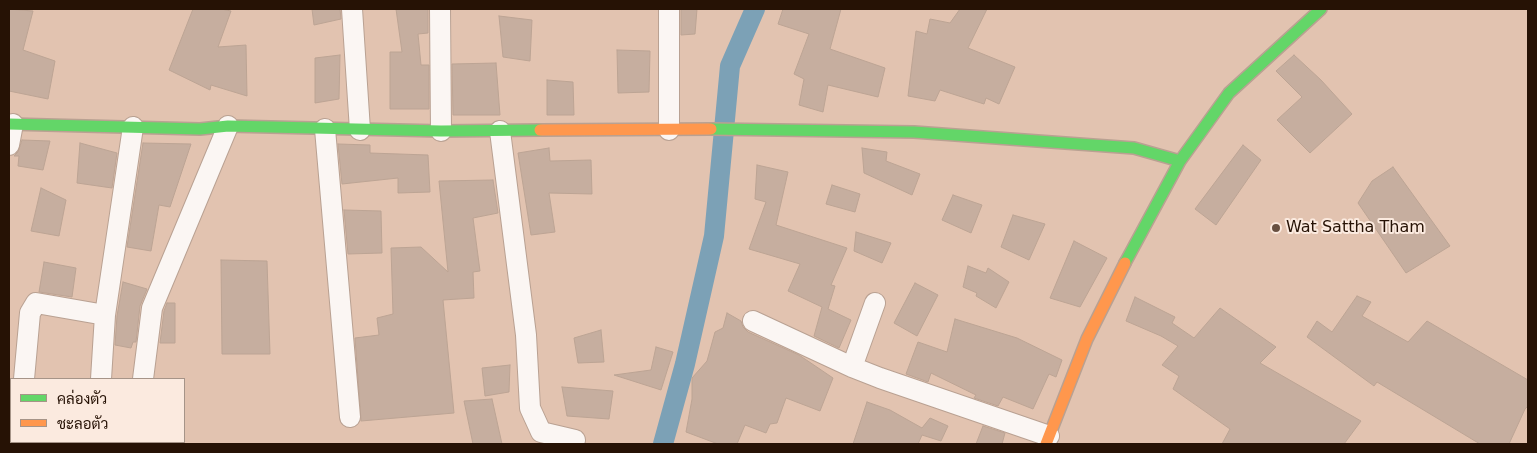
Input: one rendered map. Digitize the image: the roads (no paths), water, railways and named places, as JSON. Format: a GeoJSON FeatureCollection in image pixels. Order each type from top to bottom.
{"type":"FeatureCollection","features":[{"type":"Feature","properties":{"kind":"street"},"geometry":{"type":"LineString","coordinates":[[352,9],[360,130]]}},
{"type":"Feature","properties":{"kind":"street"},"geometry":{"type":"LineString","coordinates":[[440,9],[442,131]]}},
{"type":"Feature","properties":{"kind":"street"},"geometry":{"type":"LineString","coordinates":[[669,9],[672,130]]}},
{"type":"Feature","properties":{"kind":"street"},"geometry":{"type":"LineString","coordinates":[[753,321],[852,367],[1048,440],[1087,339],[1133,246],[1180,161],[1229,93],[1321,9]]}},
{"type":"Feature","properties":{"kind":"street"},"geometry":{"type":"LineString","coordinates":[[9,145],[11,124],[200,129],[228,126],[442,131],[759,129],[914,132],[1134,148],[1180,161]]}},
{"type":"Feature","properties":{"kind":"street"},"geometry":{"type":"LineString","coordinates":[[143,378],[152,308],[228,126]]}},
{"type":"Feature","properties":{"kind":"street"},"geometry":{"type":"LineString","coordinates":[[101,378],[105,315],[133,127]]}},
{"type":"Feature","properties":{"kind":"street"},"geometry":{"type":"LineString","coordinates":[[325,129],[350,417]]}},
{"type":"Feature","properties":{"kind":"street"},"geometry":{"type":"LineString","coordinates":[[500,131],[526,335],[530,408],[542,432],[575,440]]}},
{"type":"Feature","properties":{"kind":"street"},"geometry":{"type":"LineString","coordinates":[[24,378],[30,313],[36,303],[105,315]]}},
{"type":"Feature","properties":{"kind":"street"},"geometry":{"type":"LineString","coordinates":[[852,367],[875,304]]}},
{"type":"Feature","properties":{"kind":"waterway"},"geometry":{"type":"LineString","coordinates":[[663,444],[685,364],[714,236],[730,66],[755,9]]}},
{"type":"Feature","properties":{"kind":"place","name":"Wat Sattha Tham"},"geometry":{"type":"Point","coordinates":[1276,228]}}]}
